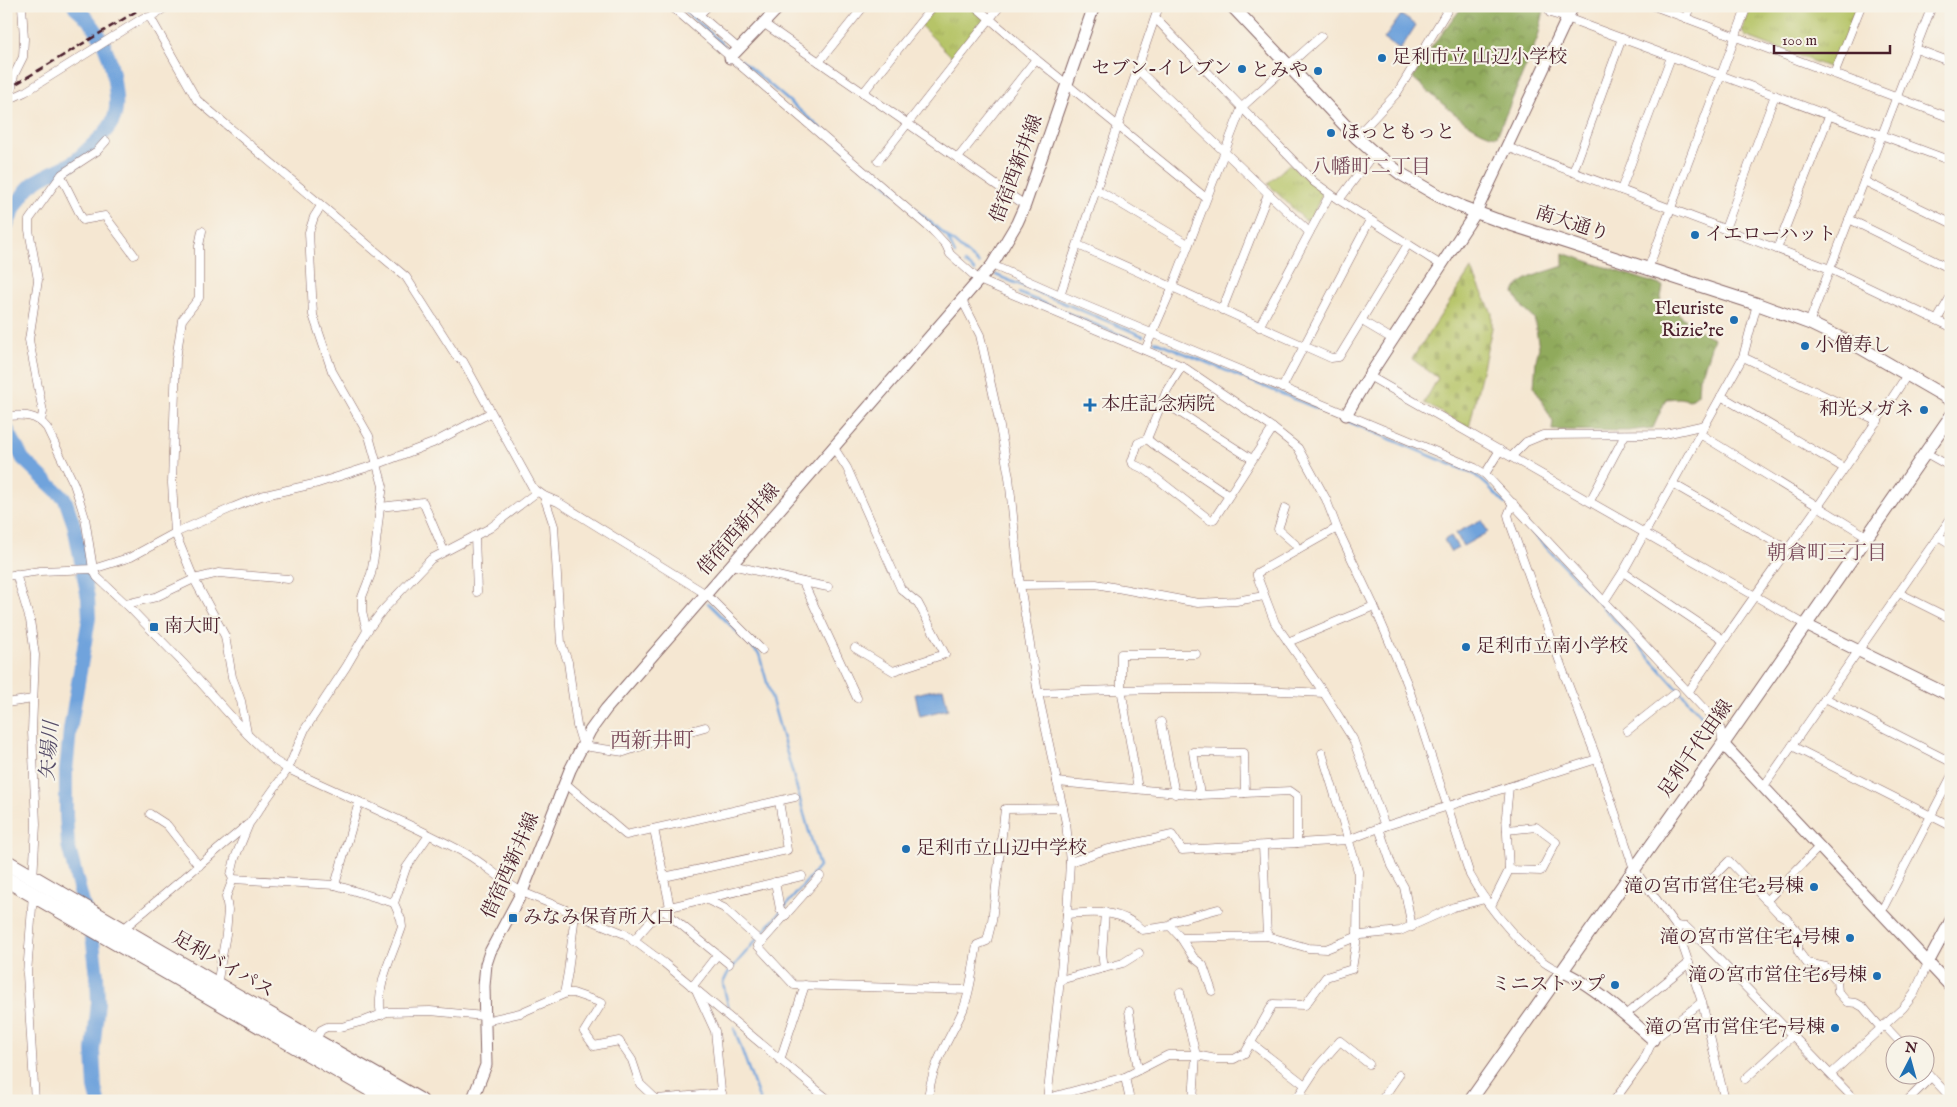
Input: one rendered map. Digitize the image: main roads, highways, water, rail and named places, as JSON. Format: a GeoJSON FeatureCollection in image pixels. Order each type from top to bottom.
{"type":"FeatureCollection","features":[{"type":"Feature","properties":{"kind":"highway","name":"足利バイパス"},"geometry":{"type":"LineString","coordinates":[[6,862],[216,985],[420,1101]]}},
{"type":"Feature","properties":{"kind":"highway","name":"足利バイパス"},"geometry":{"type":"LineString","coordinates":[[6,879],[391,1101]]}},
{"type":"Feature","properties":{"kind":"main road"},"geometry":{"type":"LineString","coordinates":[[730,58],[780,6]]}},
{"type":"Feature","properties":{"kind":"main road","name":"借宿西新井線"},"geometry":{"type":"LineString","coordinates":[[472,1101],[486,1065],[484,986],[486,964],[490,952],[522,892],[565,783],[590,731],[606,709],[992,265],[1018,223],[1094,6]]}},
{"type":"Feature","properties":{"kind":"main road"},"geometry":{"type":"LineString","coordinates":[[1346,414],[1476,212],[1573,6]]}},
{"type":"Feature","properties":{"kind":"main road","name":"南大通り"},"geometry":{"type":"LineString","coordinates":[[1238,8],[1288,66],[1356,137],[1401,174],[1446,200],[1476,212],[1757,304],[1809,323],[1861,348],[1951,400]]}},
{"type":"Feature","properties":{"kind":"main road","name":"足利千代田線"},"geometry":{"type":"LineString","coordinates":[[1470,1101],[1723,744],[1951,416]]}},
{"type":"Feature","properties":{"kind":"main road"},"geometry":{"type":"LineString","coordinates":[[1806,625],[1951,696]]}},
{"type":"Feature","properties":{"kind":"main road"},"geometry":{"type":"LineString","coordinates":[[1723,744],[1951,987]]}},
{"type":"Feature","properties":{"kind":"main road"},"geometry":{"type":"LineString","coordinates":[[1928,962],[1951,920]]}},
{"type":"Feature","properties":{"kind":"main road"},"geometry":{"type":"LineString","coordinates":[[1561,971],[1571,975],[1625,1015],[1653,1040]]}},
{"type":"Feature","properties":{"kind":"water"},"geometry":{"type":"Polygon","coordinates":[[[1401,15],[1416,25],[1400,50],[1384,39],[1401,15]]]}},
{"type":"Feature","properties":{"kind":"water"},"geometry":{"type":"Polygon","coordinates":[[[1481,520],[1488,532],[1463,546],[1456,533],[1481,520]]]}},
{"type":"Feature","properties":{"kind":"water"},"geometry":{"type":"Polygon","coordinates":[[[1451,536],[1458,548],[1451,552],[1444,540],[1451,536]]]}},
{"type":"Feature","properties":{"kind":"water"},"geometry":{"type":"Polygon","coordinates":[[[943,688],[948,709],[920,716],[915,694],[943,688]]]}},
{"type":"Feature","properties":{"kind":"waterway","name":"矢場川"},"geometry":{"type":"LineString","coordinates":[[6,227],[19,201],[32,184],[72,163],[101,136],[113,121],[116,97],[108,54],[95,28],[74,6]]}},
{"type":"Feature","properties":{"kind":"waterway"},"geometry":{"type":"LineString","coordinates":[[680,6],[728,49]]}},
{"type":"Feature","properties":{"kind":"waterway"},"geometry":{"type":"LineString","coordinates":[[741,60],[979,264]]}},
{"type":"Feature","properties":{"kind":"waterway"},"geometry":{"type":"LineString","coordinates":[[948,239],[955,254]]}},
{"type":"Feature","properties":{"kind":"waterway"},"geometry":{"type":"LineString","coordinates":[[965,263],[975,271]]}},
{"type":"Feature","properties":{"kind":"waterway"},"geometry":{"type":"LineString","coordinates":[[996,275],[1143,336]]}},
{"type":"Feature","properties":{"kind":"waterway"},"geometry":{"type":"LineString","coordinates":[[1019,293],[1140,343]]}},
{"type":"Feature","properties":{"kind":"waterway"},"geometry":{"type":"LineString","coordinates":[[1155,341],[1474,474],[1505,504]]}},
{"type":"Feature","properties":{"kind":"waterway","name":"矢場川"},"geometry":{"type":"LineString","coordinates":[[6,427],[23,459],[65,499],[74,525],[88,598],[89,618],[70,730],[66,772],[66,816],[68,845],[93,942],[97,977],[98,1002],[93,1051],[95,1088],[98,1101]]}},
{"type":"Feature","properties":{"kind":"waterway"},"geometry":{"type":"LineString","coordinates":[[1514,513],[1703,717]]}},
{"type":"Feature","properties":{"kind":"waterway"},"geometry":{"type":"LineString","coordinates":[[708,603],[759,654],[819,867],[728,973],[723,983],[729,1010]]}},
{"type":"Feature","properties":{"kind":"waterway"},"geometry":{"type":"LineString","coordinates":[[734,1028],[760,1101]]}},
{"type":"Feature","properties":{"kind":"railway"},"geometry":{"type":"LineString","coordinates":[[6,90],[145,6]]}},
{"type":"Feature","properties":{"kind":"place","name":"足利市立 山辺小学校"},"geometry":{"type":"Point","coordinates":[1382,58]}},
{"type":"Feature","properties":{"kind":"place","name":"セブン-イレブン"},"geometry":{"type":"Point","coordinates":[1242,69]}},
{"type":"Feature","properties":{"kind":"place","name":"とみや"},"geometry":{"type":"Point","coordinates":[1318,71]}},
{"type":"Feature","properties":{"kind":"place","name":"ほっともっと"},"geometry":{"type":"Point","coordinates":[1331,133]}},
{"type":"Feature","properties":{"kind":"place","name":"イエローハット"},"geometry":{"type":"Point","coordinates":[1695,235]}},
{"type":"Feature","properties":{"kind":"place","name":"Fleuriste Rizie're"},"geometry":{"type":"Point","coordinates":[1734,320]}},
{"type":"Feature","properties":{"kind":"place","name":"小僧寿し"},"geometry":{"type":"Point","coordinates":[1805,346]}},
{"type":"Feature","properties":{"kind":"place","name":"本庄記念病院"},"geometry":{"type":"Point","coordinates":[1090,405]}},
{"type":"Feature","properties":{"kind":"place","name":"和光メガネ"},"geometry":{"type":"Point","coordinates":[1924,410]}},
{"type":"Feature","properties":{"kind":"place","name":"南大町"},"geometry":{"type":"Point","coordinates":[154,627]}},
{"type":"Feature","properties":{"kind":"place","name":"足利市立南小学校"},"geometry":{"type":"Point","coordinates":[1466,647]}},
{"type":"Feature","properties":{"kind":"place","name":"足利市立山辺中学校"},"geometry":{"type":"Point","coordinates":[906,849]}},
{"type":"Feature","properties":{"kind":"place","name":"滝の宮市営住宅2号棟"},"geometry":{"type":"Point","coordinates":[1814,887]}},
{"type":"Feature","properties":{"kind":"place","name":"みなみ保育所入口"},"geometry":{"type":"Point","coordinates":[513,918]}},
{"type":"Feature","properties":{"kind":"place","name":"滝の宮市営住宅4号棟"},"geometry":{"type":"Point","coordinates":[1850,938]}},
{"type":"Feature","properties":{"kind":"place","name":"滝の宮市営住宅6号棟"},"geometry":{"type":"Point","coordinates":[1877,976]}},
{"type":"Feature","properties":{"kind":"place","name":"ミニストップ"},"geometry":{"type":"Point","coordinates":[1615,985]}},
{"type":"Feature","properties":{"kind":"place","name":"滝の宮市営住宅7号棟"},"geometry":{"type":"Point","coordinates":[1835,1028]}},
{"type":"Feature","properties":{"kind":"district","name":"八幡町二丁目"},"geometry":{"type":"Point","coordinates":[1371,167]}},
{"type":"Feature","properties":{"kind":"district","name":"朝倉町三丁目"},"geometry":{"type":"Point","coordinates":[1827,553]}},
{"type":"Feature","properties":{"kind":"district","name":"西新井町"},"geometry":{"type":"Point","coordinates":[652,741]}}]}
